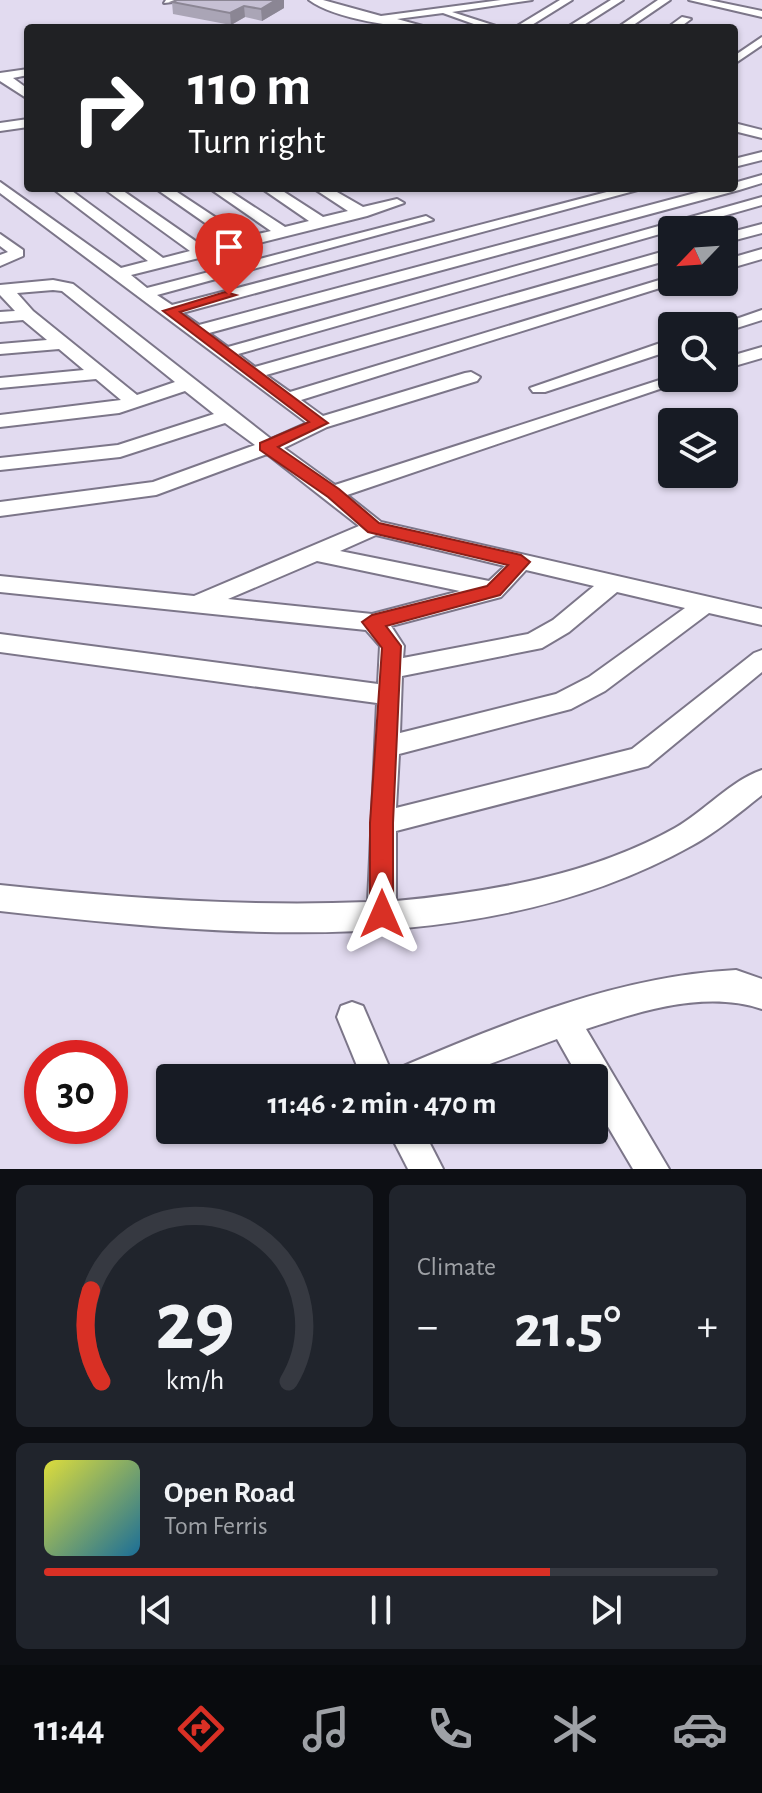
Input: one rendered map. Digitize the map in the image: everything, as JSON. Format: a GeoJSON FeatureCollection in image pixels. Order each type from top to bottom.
{"type":"FeatureCollection","features":[{"type":"Feature","properties":{"kind":"street"},"geometry":{"type":"LineString","coordinates":[[314,0],[346,14],[385,17],[410,24]]}},
{"type":"Feature","properties":{"kind":"street"},"geometry":{"type":"LineString","coordinates":[[385,17],[527,0]]}},
{"type":"Feature","properties":{"kind":"street"},"geometry":{"type":"LineString","coordinates":[[530,24],[567,0]]}},
{"type":"Feature","properties":{"kind":"street"},"geometry":{"type":"LineString","coordinates":[[578,24],[618,0]]}},
{"type":"Feature","properties":{"kind":"street"},"geometry":{"type":"LineString","coordinates":[[628,24],[665,0]]}},
{"type":"Feature","properties":{"kind":"street"},"geometry":{"type":"LineString","coordinates":[[694,0],[762,14]]}},
{"type":"Feature","properties":{"kind":"street"},"geometry":{"type":"LineString","coordinates":[[479,6],[522,24]]}},
{"type":"Feature","properties":{"kind":"street"},"geometry":{"type":"LineString","coordinates":[[437,11],[483,24]]}},
{"type":"Feature","properties":{"kind":"street"},"geometry":{"type":"LineString","coordinates":[[678,24],[686,19]]}},
{"type":"Feature","properties":{"kind":"street"},"geometry":{"type":"LineString","coordinates":[[738,58],[762,40]]}},
{"type":"Feature","properties":{"kind":"street"},"geometry":{"type":"LineString","coordinates":[[1,76],[24,73]]}},
{"type":"Feature","properties":{"kind":"street"},"geometry":{"type":"LineString","coordinates":[[1,76],[24,92]]}},
{"type":"Feature","properties":{"kind":"street"},"geometry":{"type":"LineString","coordinates":[[2,125],[24,123]]}},
{"type":"Feature","properties":{"kind":"street"},"geometry":{"type":"LineString","coordinates":[[738,128],[761,134]]}},
{"type":"Feature","properties":{"kind":"street"},"geometry":{"type":"LineString","coordinates":[[738,139],[761,134]]}},
{"type":"Feature","properties":{"kind":"street"},"geometry":{"type":"LineString","coordinates":[[738,162],[762,156]]}},
{"type":"Feature","properties":{"kind":"street"},"geometry":{"type":"LineString","coordinates":[[738,185],[762,179]]}},
{"type":"Feature","properties":{"kind":"street"},"geometry":{"type":"LineString","coordinates":[[0,186],[320,423]]}},
{"type":"Feature","properties":{"kind":"street"},"geometry":{"type":"LineString","coordinates":[[64,192],[160,263]]}},
{"type":"Feature","properties":{"kind":"street"},"geometry":{"type":"LineString","coordinates":[[116,192],[201,252]]}},
{"type":"Feature","properties":{"kind":"street"},"geometry":{"type":"LineString","coordinates":[[168,192],[243,242]]}},
{"type":"Feature","properties":{"kind":"street"},"geometry":{"type":"LineString","coordinates":[[222,192],[283,232]]}},
{"type":"Feature","properties":{"kind":"street"},"geometry":{"type":"LineString","coordinates":[[274,192],[322,223]]}},
{"type":"Feature","properties":{"kind":"street"},"geometry":{"type":"LineString","coordinates":[[327,192],[362,213]]}},
{"type":"Feature","properties":{"kind":"street"},"geometry":{"type":"LineString","coordinates":[[379,192],[590,305]]}},
{"type":"Feature","properties":{"kind":"street"},"geometry":{"type":"LineString","coordinates":[[169,311],[623,192]]}},
{"type":"Feature","properties":{"kind":"street"},"geometry":{"type":"LineString","coordinates":[[673,192],[762,221]]}},
{"type":"Feature","properties":{"kind":"street"},"geometry":{"type":"LineString","coordinates":[[197,331],[713,192]]}},
{"type":"Feature","properties":{"kind":"street"},"geometry":{"type":"LineString","coordinates":[[224,353],[762,201]]}},
{"type":"Feature","properties":{"kind":"street"},"geometry":{"type":"LineString","coordinates":[[117,274],[397,203]]}},
{"type":"Feature","properties":{"kind":"street"},"geometry":{"type":"LineString","coordinates":[[145,293],[426,220]]}},
{"type":"Feature","properties":{"kind":"street"},"geometry":{"type":"LineString","coordinates":[[738,235],[762,228]]}},
{"type":"Feature","properties":{"kind":"street"},"geometry":{"type":"LineString","coordinates":[[0,238],[18,253],[0,261]]}},
{"type":"Feature","properties":{"kind":"street"},"geometry":{"type":"LineString","coordinates":[[738,261],[762,254]]}},
{"type":"Feature","properties":{"kind":"street"},"geometry":{"type":"LineString","coordinates":[[253,373],[658,258]]}},
{"type":"Feature","properties":{"kind":"street"},"geometry":{"type":"LineString","coordinates":[[3,290],[53,285],[67,287],[227,416],[333,493],[374,528],[762,617]]}},
{"type":"Feature","properties":{"kind":"street"},"geometry":{"type":"LineString","coordinates":[[288,398],[658,285]]}},
{"type":"Feature","properties":{"kind":"street"},"geometry":{"type":"LineString","coordinates":[[3,290],[27,315],[96,374],[136,403]]}},
{"type":"Feature","properties":{"kind":"street"},"geometry":{"type":"LineString","coordinates":[[0,317],[27,315]]}},
{"type":"Feature","properties":{"kind":"street"},"geometry":{"type":"LineString","coordinates":[[738,323],[762,315]]}},
{"type":"Feature","properties":{"kind":"street"},"geometry":{"type":"LineString","coordinates":[[0,349],[61,344]]}},
{"type":"Feature","properties":{"kind":"street"},"geometry":{"type":"LineString","coordinates":[[539,388],[658,349]]}},
{"type":"Feature","properties":{"kind":"street"},"geometry":{"type":"LineString","coordinates":[[738,360],[762,352]]}},
{"type":"Feature","properties":{"kind":"street"},"geometry":{"type":"LineString","coordinates":[[0,383],[96,374]]}},
{"type":"Feature","properties":{"kind":"street"},"geometry":{"type":"LineString","coordinates":[[0,509],[156,488],[320,423],[471,377]]}},
{"type":"Feature","properties":{"kind":"street"},"geometry":{"type":"LineString","coordinates":[[0,421],[136,403],[188,384]]}},
{"type":"Feature","properties":{"kind":"street"},"geometry":{"type":"LineString","coordinates":[[333,493],[658,386]]}},
{"type":"Feature","properties":{"kind":"street"},"geometry":{"type":"LineString","coordinates":[[0,464],[120,451],[227,416]]}},
{"type":"Feature","properties":{"kind":"street"},"geometry":{"type":"LineString","coordinates":[[197,603],[374,528]]}},
{"type":"Feature","properties":{"kind":"street"},"geometry":{"type":"LineString","coordinates":[[314,553],[493,591]]}},
{"type":"Feature","properties":{"kind":"street"},"geometry":{"type":"LineString","coordinates":[[0,584],[372,622],[493,591],[521,562]]}},
{"type":"Feature","properties":{"kind":"street"},"geometry":{"type":"LineString","coordinates":[[391,669],[534,642],[561,626],[613,583]]}},
{"type":"Feature","properties":{"kind":"street"},"geometry":{"type":"LineString","coordinates":[[385,747],[562,702],[585,692],[706,604]]}},
{"type":"Feature","properties":{"kind":"street"},"geometry":{"type":"LineString","coordinates":[[372,622],[392,646],[382,823],[382,914]]}},
{"type":"Feature","properties":{"kind":"street"},"geometry":{"type":"LineString","coordinates":[[0,643],[388,695]]}},
{"type":"Feature","properties":{"kind":"street"},"geometry":{"type":"LineString","coordinates":[[382,823],[639,758],[762,659]]}},
{"type":"Feature","properties":{"kind":"street"},"geometry":{"type":"LineString","coordinates":[[0,898],[85,908],[257,917],[460,909],[535,895],[662,846],[734,806],[762,781]]}},
{"type":"Feature","properties":{"kind":"street"},"geometry":{"type":"LineString","coordinates":[[448,1064],[562,1019],[722,985],[743,985],[762,994]]}},
{"type":"Feature","properties":{"kind":"street"},"geometry":{"type":"LineString","coordinates":[[352,1017],[372,1064]]}},
{"type":"Feature","properties":{"kind":"street"},"geometry":{"type":"LineString","coordinates":[[562,1019],[652,1169]]}},
{"type":"Feature","properties":{"kind":"street"},"geometry":{"type":"LineString","coordinates":[[413,1144],[426,1169]]}},
{"type":"Feature","properties":{"kind":"lane"},"geometry":{"type":"LineString","coordinates":[[170,11],[166,1],[188,0]]}},
{"type":"Feature","properties":{"kind":"building"},"geometry":{"type":"Polygon","coordinates":[[[276,0],[261,9],[244,6],[230,13],[172,2],[276,0]]]}},
{"type":"Feature","properties":{"kind":"route"},"geometry":{"type":"LineString","coordinates":[[229,295],[169,311],[320,423],[300,435],[266,446],[333,493],[374,528],[521,562],[493,591],[372,622],[388,637],[392,646],[382,823],[382,914]]}}]}
